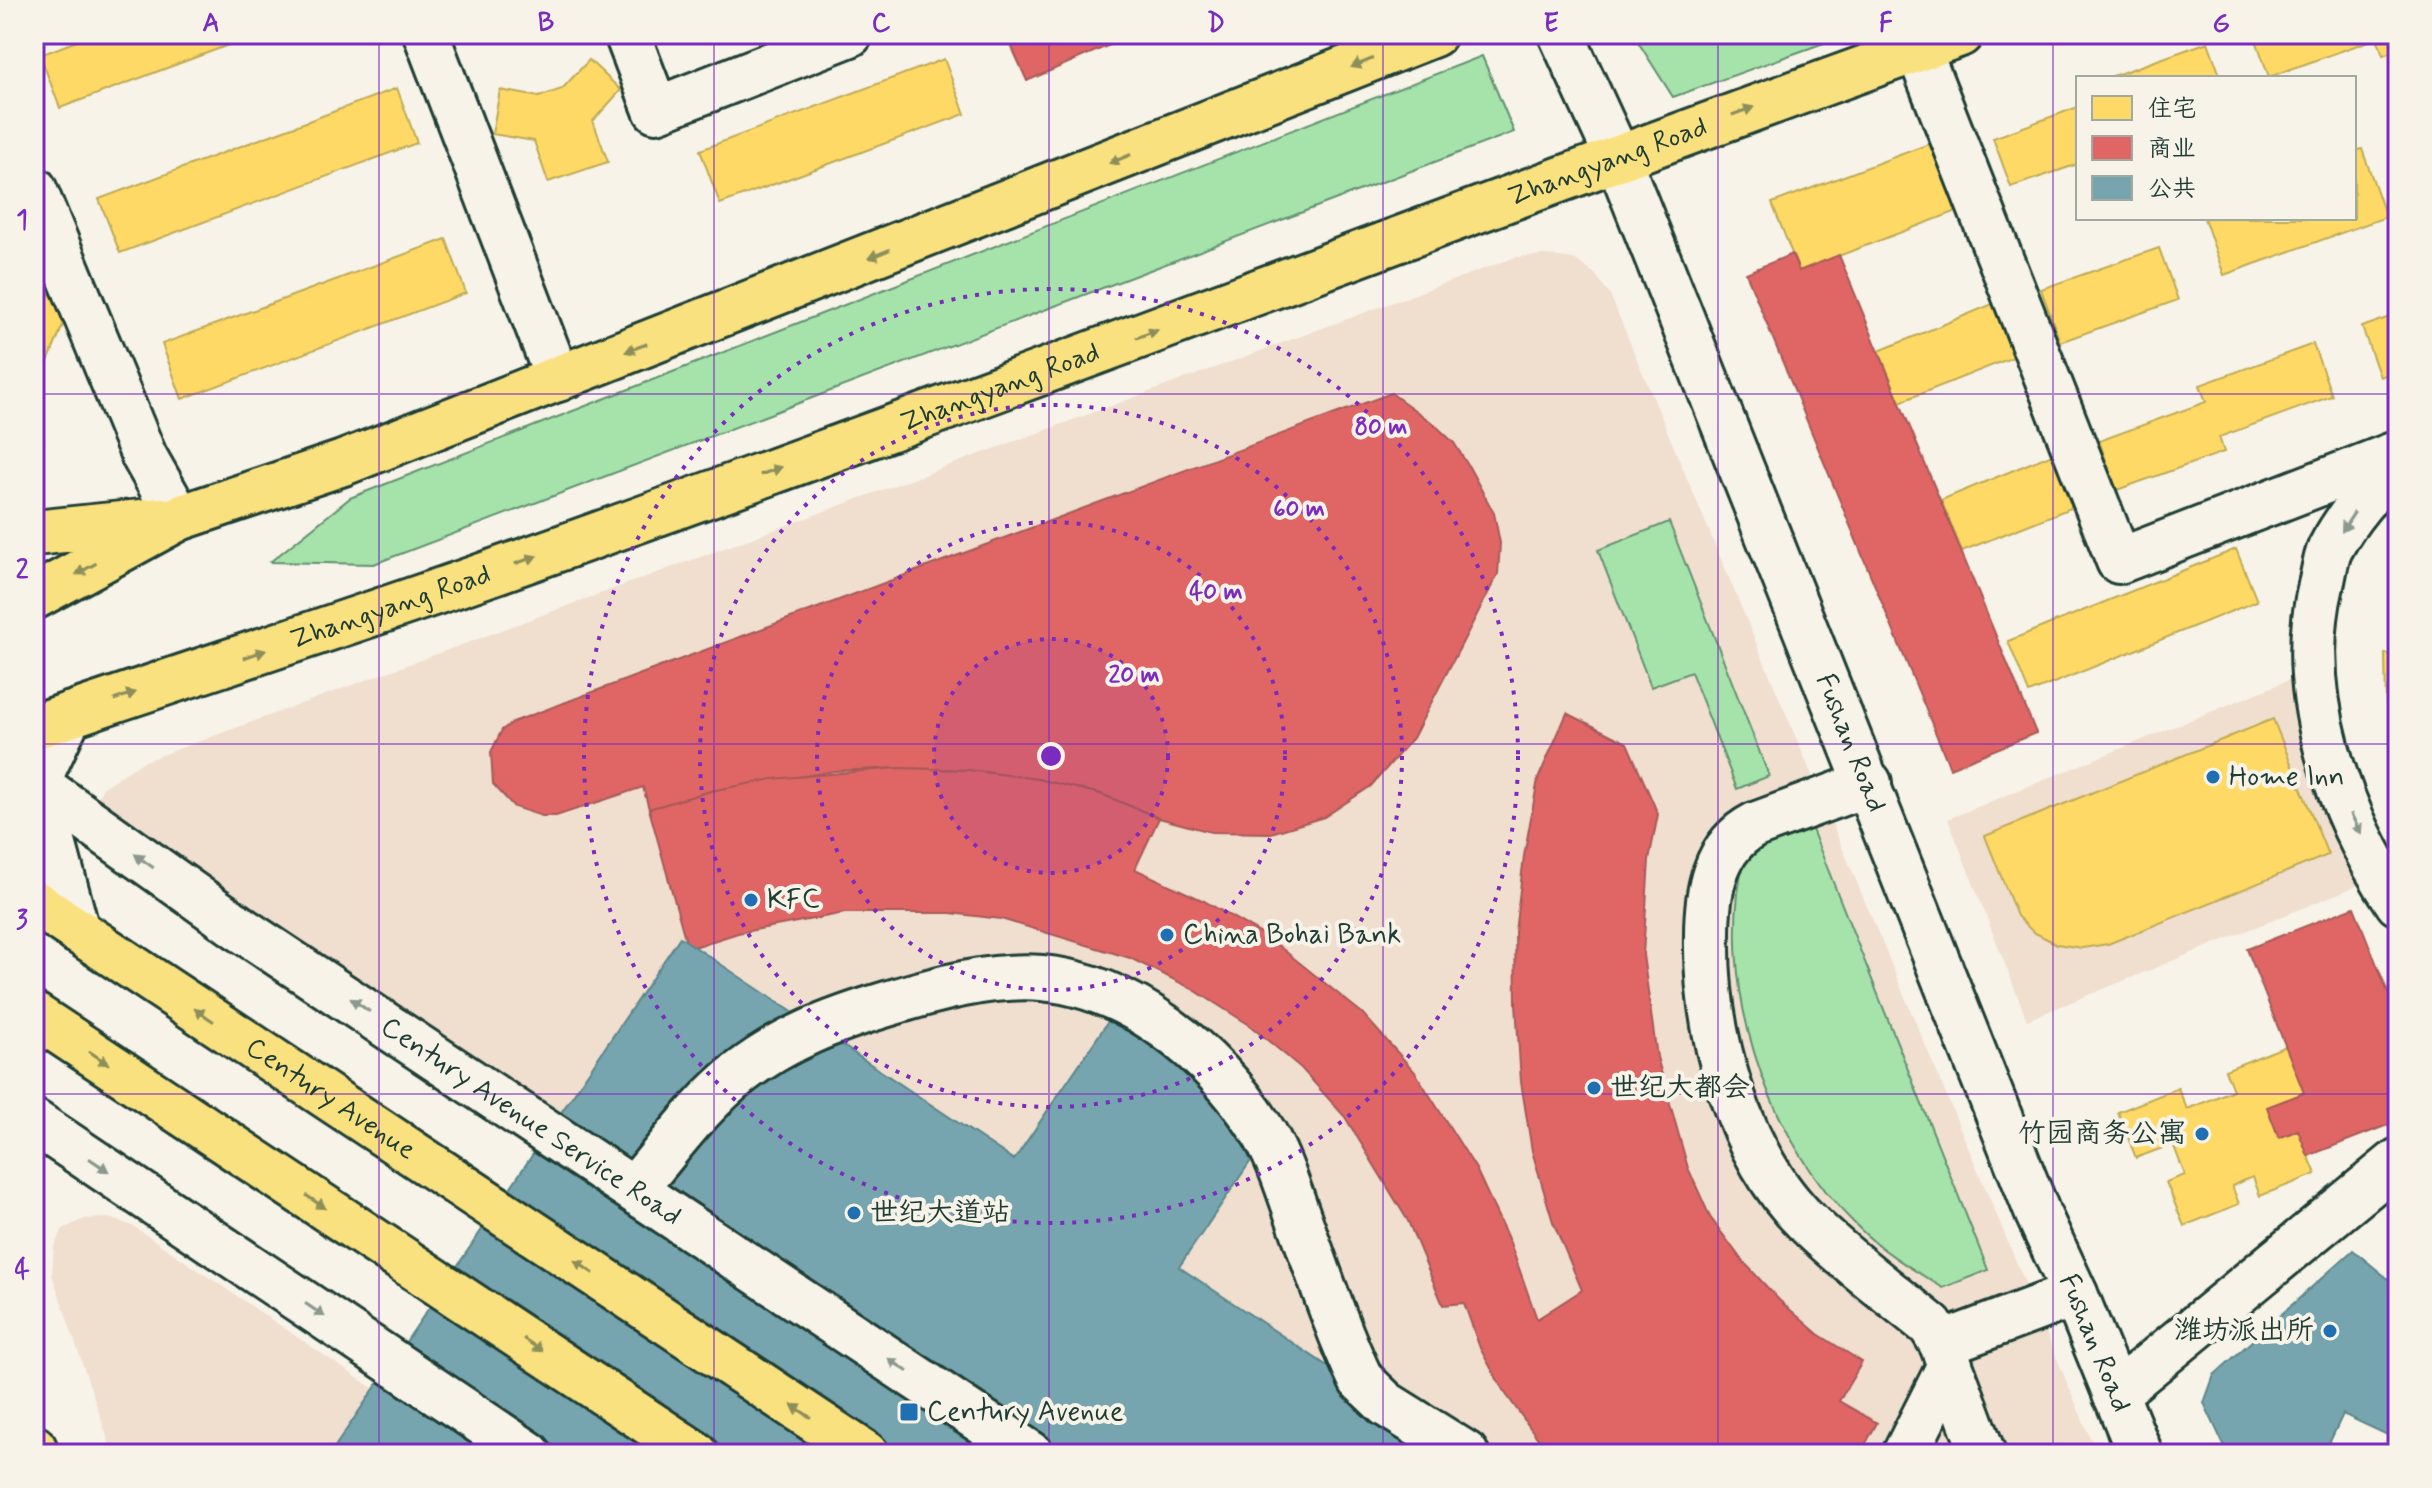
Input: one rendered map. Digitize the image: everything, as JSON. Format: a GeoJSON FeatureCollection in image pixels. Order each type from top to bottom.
{"type":"FeatureCollection","features":[{"type":"Feature","properties":{"kind":"main road"},"geometry":{"type":"LineString","coordinates":[[34,597],[179,518],[343,463],[1434,34]]}},
{"type":"Feature","properties":{"kind":"main road","name":"Zhangyang Road"},"geometry":{"type":"LineString","coordinates":[[52,721],[513,565],[1183,321],[1617,156],[1960,34]]}},
{"type":"Feature","properties":{"kind":"main road"},"geometry":{"type":"LineString","coordinates":[[34,533],[179,518]]}},
{"type":"Feature","properties":{"kind":"main road","name":"Century Avenue"},"geometry":{"type":"LineString","coordinates":[[34,902],[866,1454]]}},
{"type":"Feature","properties":{"kind":"main road"},"geometry":{"type":"LineString","coordinates":[[34,1015],[696,1454]]}},
{"type":"Feature","properties":{"kind":"main road"},"geometry":{"type":"LineString","coordinates":[[34,1448],[36,1454]]}},
{"type":"Feature","properties":{"kind":"street"},"geometry":{"type":"LineString","coordinates":[[426,34],[453,112],[558,379]]}},
{"type":"Feature","properties":{"kind":"street"},"geometry":{"type":"LineString","coordinates":[[627,34],[656,110],[850,34]]}},
{"type":"Feature","properties":{"kind":"street","name":"Fushan Road"},"geometry":{"type":"LineString","coordinates":[[1561,34],[1617,156],[2038,1214],[2075,1294],[2140,1454]]}},
{"type":"Feature","properties":{"kind":"street"},"geometry":{"type":"LineString","coordinates":[[1918,49],[2119,561],[2398,453]]}},
{"type":"Feature","properties":{"kind":"street"},"geometry":{"type":"LineString","coordinates":[[34,189],[144,456],[179,518]]}},
{"type":"Feature","properties":{"kind":"street"},"geometry":{"type":"LineString","coordinates":[[2398,463],[2364,497],[2329,551],[2313,618],[2312,669],[2336,783],[2398,903]]}},
{"type":"Feature","properties":{"kind":"street"},"geometry":{"type":"LineString","coordinates":[[52,721],[36,783],[77,931]]}},
{"type":"Feature","properties":{"kind":"street","name":"Century Avenue Service Road"},"geometry":{"type":"LineString","coordinates":[[36,783],[241,929],[1031,1454]]}},
{"type":"Feature","properties":{"kind":"street"},"geometry":{"type":"LineString","coordinates":[[1869,783],[1755,825],[1737,834],[1726,848],[1716,868],[1707,912],[1710,1007],[1733,1101],[1780,1188],[1808,1224],[1931,1326],[1946,1354],[1983,1454]]}},
{"type":"Feature","properties":{"kind":"street"},"geometry":{"type":"LineString","coordinates":[[634,1189],[713,1097],[738,1074],[766,1054],[833,1020],[917,994],[1000,978],[1043,978],[1086,987],[1129,1005],[1165,1027],[1204,1058],[1235,1092],[1262,1129],[1280,1167],[1361,1380],[1386,1404],[1466,1454]]}},
{"type":"Feature","properties":{"kind":"street"},"geometry":{"type":"LineString","coordinates":[[34,1122],[529,1454]]}},
{"type":"Feature","properties":{"kind":"street"},"geometry":{"type":"LineString","coordinates":[[2115,1394],[2398,1161]]}},
{"type":"Feature","properties":{"kind":"street"},"geometry":{"type":"LineString","coordinates":[[1905,1454],[1946,1354],[2075,1294]]}},
{"type":"Feature","properties":{"kind":"shaded area"},"geometry":{"type":"Polygon","coordinates":[[[1545,255],[1574,259],[1595,274],[1610,295],[2097,1454],[1064,1454],[103,818],[96,802],[103,787],[143,762],[1516,257],[1545,255]]]}},
{"type":"Feature","properties":{"kind":"shaded area"},"geometry":{"type":"Polygon","coordinates":[[[2294,678],[2316,789],[2359,885],[2027,1020],[1948,819],[2294,678]]]}},
{"type":"Feature","properties":{"kind":"shaded area"},"geometry":{"type":"Polygon","coordinates":[[[109,1218],[133,1226],[470,1454],[113,1454],[52,1274],[54,1247],[63,1229],[84,1219],[109,1218]]]}},
{"type":"Feature","properties":{"kind":"green space"},"geometry":{"type":"Polygon","coordinates":[[[1633,34],[1849,34],[1673,97],[1633,34]]]}},
{"type":"Feature","properties":{"kind":"green space"},"geometry":{"type":"Polygon","coordinates":[[[1482,56],[1514,132],[374,564],[270,562],[350,498],[1482,56]]]}},
{"type":"Feature","properties":{"kind":"green space"},"geometry":{"type":"Polygon","coordinates":[[[1669,522],[1769,776],[1737,789],[1691,672],[1651,687],[1598,550],[1669,522]]]}},
{"type":"Feature","properties":{"kind":"green space"},"geometry":{"type":"Polygon","coordinates":[[[1811,827],[1988,1270],[1943,1288],[1878,1245],[1826,1191],[1797,1149],[1773,1103],[1755,1054],[1742,1004],[1736,953],[1737,902],[1745,853],[1811,827]]]}},
{"type":"Feature","properties":{"kind":"building: 住宅"},"geometry":{"type":"Polygon","coordinates":[[[95,34],[258,34],[60,108],[40,55],[95,34]]]}},
{"type":"Feature","properties":{"kind":"building: 住宅"},"geometry":{"type":"Polygon","coordinates":[[[655,34],[694,34],[657,43],[655,34]]]}},
{"type":"Feature","properties":{"kind":"building: 住宅"},"geometry":{"type":"Polygon","coordinates":[[[2254,34],[2398,34],[2398,50],[2383,55],[2377,38],[2269,76],[2254,34]]]}},
{"type":"Feature","properties":{"kind":"building: 住宅"},"geometry":{"type":"Polygon","coordinates":[[[2208,42],[2220,76],[2113,76],[2208,42]]]}},
{"type":"Feature","properties":{"kind":"building: 住宅"},"geometry":{"type":"Polygon","coordinates":[[[944,59],[965,114],[720,204],[700,150],[944,59]]]}},
{"type":"Feature","properties":{"kind":"building: 住宅"},"geometry":{"type":"Polygon","coordinates":[[[589,60],[621,90],[593,121],[608,162],[548,182],[534,141],[492,134],[500,90],[539,97],[562,89],[589,60]]]}},
{"type":"Feature","properties":{"kind":"building: 住宅"},"geometry":{"type":"Polygon","coordinates":[[[397,88],[417,143],[120,253],[99,199],[397,88]]]}},
{"type":"Feature","properties":{"kind":"building: 住宅"},"geometry":{"type":"Polygon","coordinates":[[[2076,108],[2076,165],[2011,187],[1993,138],[2076,108]]]}},
{"type":"Feature","properties":{"kind":"building: 住宅"},"geometry":{"type":"Polygon","coordinates":[[[1934,142],[1960,210],[1799,271],[1772,203],[1934,142]]]}},
{"type":"Feature","properties":{"kind":"building: 住宅"},"geometry":{"type":"Polygon","coordinates":[[[2362,149],[2386,217],[2224,275],[2205,220],[2356,220],[2356,150],[2362,149]]]}},
{"type":"Feature","properties":{"kind":"building: 住宅"},"geometry":{"type":"Polygon","coordinates":[[[446,239],[466,293],[182,399],[162,344],[446,239]]]}},
{"type":"Feature","properties":{"kind":"building: 住宅"},"geometry":{"type":"Polygon","coordinates":[[[2159,248],[2178,300],[2060,342],[2041,289],[2159,248]]]}},
{"type":"Feature","properties":{"kind":"building: 住宅"},"geometry":{"type":"Polygon","coordinates":[[[34,288],[72,303],[34,396],[34,288]]]}},
{"type":"Feature","properties":{"kind":"building: 住宅"},"geometry":{"type":"Polygon","coordinates":[[[1995,303],[2016,356],[1900,402],[1879,351],[1995,303]]]}},
{"type":"Feature","properties":{"kind":"building: 住宅"},"geometry":{"type":"Polygon","coordinates":[[[2398,314],[2398,371],[2380,377],[2362,327],[2398,314]]]}},
{"type":"Feature","properties":{"kind":"building: 住宅"},"geometry":{"type":"Polygon","coordinates":[[[2313,344],[2332,396],[2219,437],[2224,452],[2117,490],[2099,441],[2206,402],[2200,385],[2313,344]]]}},
{"type":"Feature","properties":{"kind":"building: 住宅"},"geometry":{"type":"Polygon","coordinates":[[[34,414],[44,441],[34,445],[34,414]]]}},
{"type":"Feature","properties":{"kind":"building: 住宅"},"geometry":{"type":"Polygon","coordinates":[[[2057,452],[2078,505],[1962,551],[1941,500],[2057,452]]]}},
{"type":"Feature","properties":{"kind":"building: 住宅"},"geometry":{"type":"Polygon","coordinates":[[[2236,549],[2257,601],[2029,693],[2008,641],[2236,549]]]}},
{"type":"Feature","properties":{"kind":"building: 住宅"},"geometry":{"type":"Polygon","coordinates":[[[2385,654],[2398,654],[2398,704],[2386,704],[2385,654]]]}},
{"type":"Feature","properties":{"kind":"building: 住宅","name":"Home Inn"},"geometry":{"type":"Polygon","coordinates":[[[2273,719],[2328,855],[2108,944],[2082,948],[2057,944],[2033,932],[2017,916],[1985,836],[2273,719]]]}},
{"type":"Feature","properties":{"kind":"building: 住宅","name":"竹园商务公寓"},"geometry":{"type":"Polygon","coordinates":[[[2286,1046],[2304,1093],[2267,1107],[2279,1138],[2298,1130],[2316,1174],[2260,1196],[2253,1177],[2242,1181],[2232,1186],[2239,1204],[2184,1226],[2166,1182],[2185,1175],[2173,1144],[2136,1158],[2118,1112],[2178,1088],[2187,1109],[2210,1100],[2233,1090],[2225,1070],[2286,1046]]]}},
{"type":"Feature","properties":{"kind":"building: 商业"},"geometry":{"type":"Polygon","coordinates":[[[1006,34],[1135,34],[1027,81],[1006,34]]]}},
{"type":"Feature","properties":{"kind":"building: 商业"},"geometry":{"type":"Polygon","coordinates":[[[1792,254],[1799,271],[1839,255],[2036,733],[1950,768],[1746,273],[1792,254]]]}},
{"type":"Feature","properties":{"kind":"building: 商业"},"geometry":{"type":"Polygon","coordinates":[[[1391,393],[1434,424],[1454,443],[1469,467],[1494,513],[1500,543],[1498,574],[1413,738],[1371,786],[1324,817],[1271,833],[1211,832],[1159,818],[1101,794],[1032,779],[968,770],[898,768],[835,771],[711,791],[649,809],[643,787],[556,816],[542,816],[514,807],[493,784],[491,752],[502,730],[513,722],[1391,393]]]}},
{"type":"Feature","properties":{"kind":"building: 商业","name":"世纪大都会"},"geometry":{"type":"Polygon","coordinates":[[[1567,713],[1627,743],[1658,814],[1649,860],[1643,955],[1657,1057],[1688,1168],[1710,1217],[1741,1259],[1779,1300],[1818,1334],[1862,1362],[1839,1401],[1877,1423],[1860,1454],[1549,1454],[1503,1390],[1480,1348],[1464,1303],[1443,1305],[1408,1221],[1345,1117],[1301,1068],[1248,1024],[1191,988],[1130,958],[1001,919],[950,913],[845,913],[738,933],[688,949],[649,809],[711,791],[773,779],[898,768],[968,770],[1038,779],[1101,794],[1159,818],[1135,869],[1204,901],[1270,939],[1362,1013],[1415,1072],[1476,1169],[1510,1243],[1537,1319],[1582,1290],[1553,1222],[1532,1151],[1521,1082],[1516,1004],[1515,932],[1524,856],[1538,779],[1567,713]]]}},
{"type":"Feature","properties":{"kind":"building: 商业"},"geometry":{"type":"Polygon","coordinates":[[[2354,907],[2398,1018],[2398,1121],[2308,1156],[2298,1130],[2279,1138],[2267,1107],[2304,1093],[2247,949],[2354,907]]]}},
{"type":"Feature","properties":{"kind":"building: 商业"},"geometry":{"type":"Polygon","coordinates":[[[372,1404],[448,1454],[339,1454],[372,1404]]]}},
{"type":"Feature","properties":{"kind":"building: 公共","name":"世纪大道站"},"geometry":{"type":"Polygon","coordinates":[[[680,937],[1014,1160],[1114,1013],[1277,1122],[1179,1267],[1459,1454],[330,1454],[680,937]]]}},
{"type":"Feature","properties":{"kind":"building: 公共","name":"潍坊派出所"},"geometry":{"type":"Polygon","coordinates":[[[2353,1250],[2398,1287],[2398,1440],[2343,1414],[2324,1454],[2228,1454],[2204,1403],[2214,1375],[2353,1250]]]}},
{"type":"Feature","properties":{"kind":"place","name":"Home Inn"},"geometry":{"type":"Point","coordinates":[2213,777]}},
{"type":"Feature","properties":{"kind":"place","name":"KFC"},"geometry":{"type":"Point","coordinates":[751,900]}},
{"type":"Feature","properties":{"kind":"place","name":"China Bohai Bank"},"geometry":{"type":"Point","coordinates":[1167,935]}},
{"type":"Feature","properties":{"kind":"place","name":"世纪大都会"},"geometry":{"type":"Point","coordinates":[1594,1088]}},
{"type":"Feature","properties":{"kind":"place","name":"竹园商务公寓"},"geometry":{"type":"Point","coordinates":[2202,1134]}},
{"type":"Feature","properties":{"kind":"place","name":"世纪大道站"},"geometry":{"type":"Point","coordinates":[854,1213]}},
{"type":"Feature","properties":{"kind":"place","name":"潍坊派出所"},"geometry":{"type":"Point","coordinates":[2330,1331]}},
{"type":"Feature","properties":{"kind":"place","name":"Century Avenue"},"geometry":{"type":"Point","coordinates":[909,1412]}}]}
